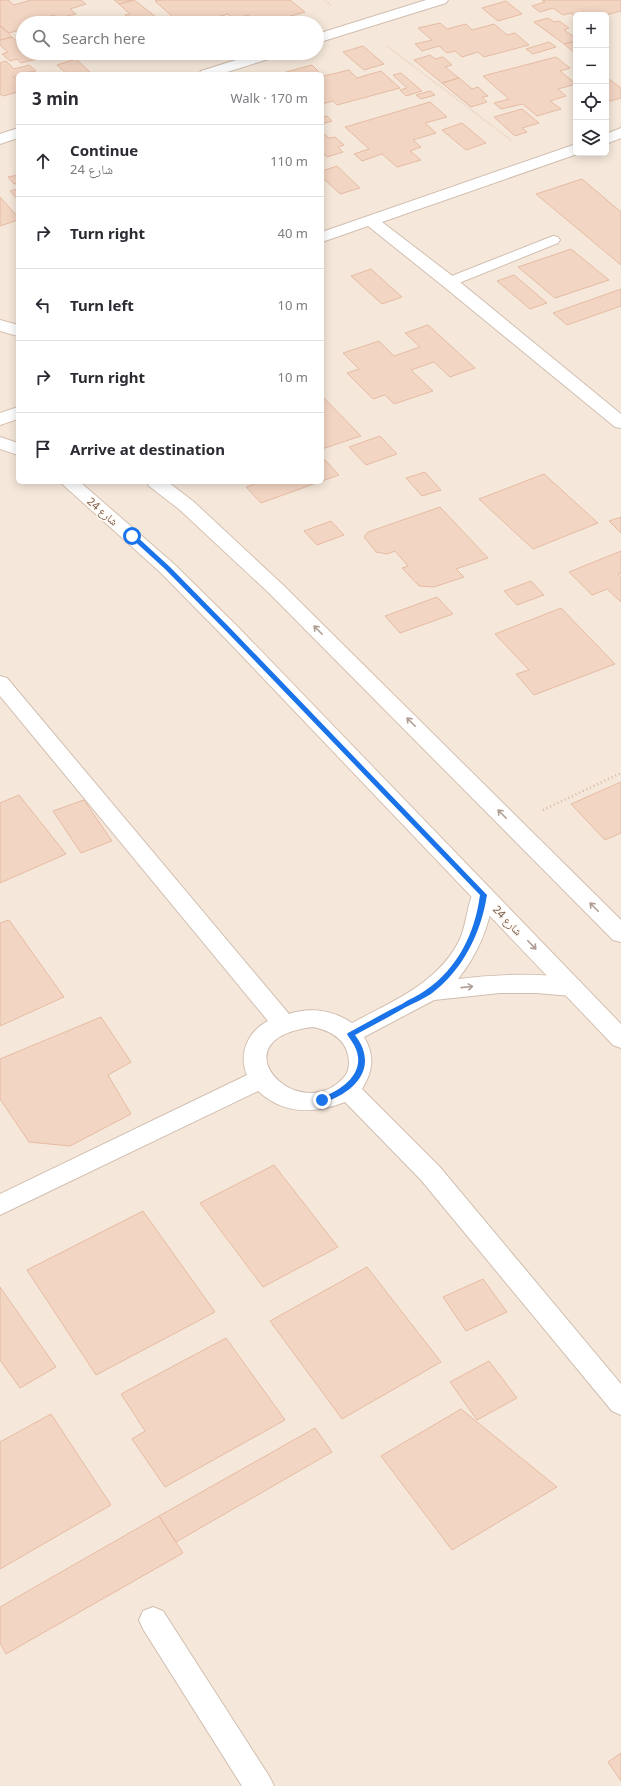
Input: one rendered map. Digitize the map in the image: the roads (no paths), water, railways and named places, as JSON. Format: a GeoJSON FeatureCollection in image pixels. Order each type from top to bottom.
{"type":"FeatureCollection","features":[{"type":"Feature","properties":{"kind":"street"},"geometry":{"type":"LineString","coordinates":[[324,37],[441,0]]}},
{"type":"Feature","properties":{"kind":"street"},"geometry":{"type":"LineString","coordinates":[[212,72],[251,60]]}},
{"type":"Feature","properties":{"kind":"street"},"geometry":{"type":"LineString","coordinates":[[0,139],[16,134]]}},
{"type":"Feature","properties":{"kind":"street"},"geometry":{"type":"LineString","coordinates":[[609,138],[621,134]]}},
{"type":"Feature","properties":{"kind":"street"},"geometry":{"type":"LineString","coordinates":[[324,237],[573,150]]}},
{"type":"Feature","properties":{"kind":"street"},"geometry":{"type":"LineString","coordinates":[[370,220],[449,282],[621,423]]}},
{"type":"Feature","properties":{"kind":"street"},"geometry":{"type":"LineString","coordinates":[[0,420],[16,413]]}},
{"type":"Feature","properties":{"kind":"street"},"geometry":{"type":"LineString","coordinates":[[0,442],[16,449]]}},
{"type":"Feature","properties":{"kind":"street","name":"شارع 24"},"geometry":{"type":"LineString","coordinates":[[71,484],[168,568],[621,1039]]}},
{"type":"Feature","properties":{"kind":"street"},"geometry":{"type":"LineString","coordinates":[[159,484],[187,506],[276,589],[621,934]]}},
{"type":"Feature","properties":{"kind":"street"},"geometry":{"type":"LineString","coordinates":[[0,683],[283,1023]]}},
{"type":"Feature","properties":{"kind":"street"},"geometry":{"type":"LineString","coordinates":[[350,1034],[428,992],[447,975],[462,956],[473,936],[480,916],[483,895]]}},
{"type":"Feature","properties":{"kind":"street"},"geometry":{"type":"LineString","coordinates":[[428,992],[477,985],[514,984],[572,987]]}},
{"type":"Feature","properties":{"kind":"street"},"geometry":{"type":"LineString","coordinates":[[312,1018],[327,1021],[350,1034],[358,1044],[361,1056],[360,1068],[355,1079],[347,1089],[335,1096],[308,1102],[293,1100],[279,1095],[268,1088],[260,1079],[256,1068],[255,1057],[258,1046],[268,1033],[283,1023],[298,1019],[312,1018]]}},
{"type":"Feature","properties":{"kind":"street"},"geometry":{"type":"LineString","coordinates":[[0,1205],[260,1079]]}},
{"type":"Feature","properties":{"kind":"street"},"geometry":{"type":"LineString","coordinates":[[347,1089],[430,1174],[621,1403]]}},
{"type":"Feature","properties":{"kind":"street"},"geometry":{"type":"LineString","coordinates":[[153,1620],[259,1786]]}},
{"type":"Feature","properties":{"kind":"lane"},"geometry":{"type":"LineString","coordinates":[[449,282],[553,240]]}}]}
